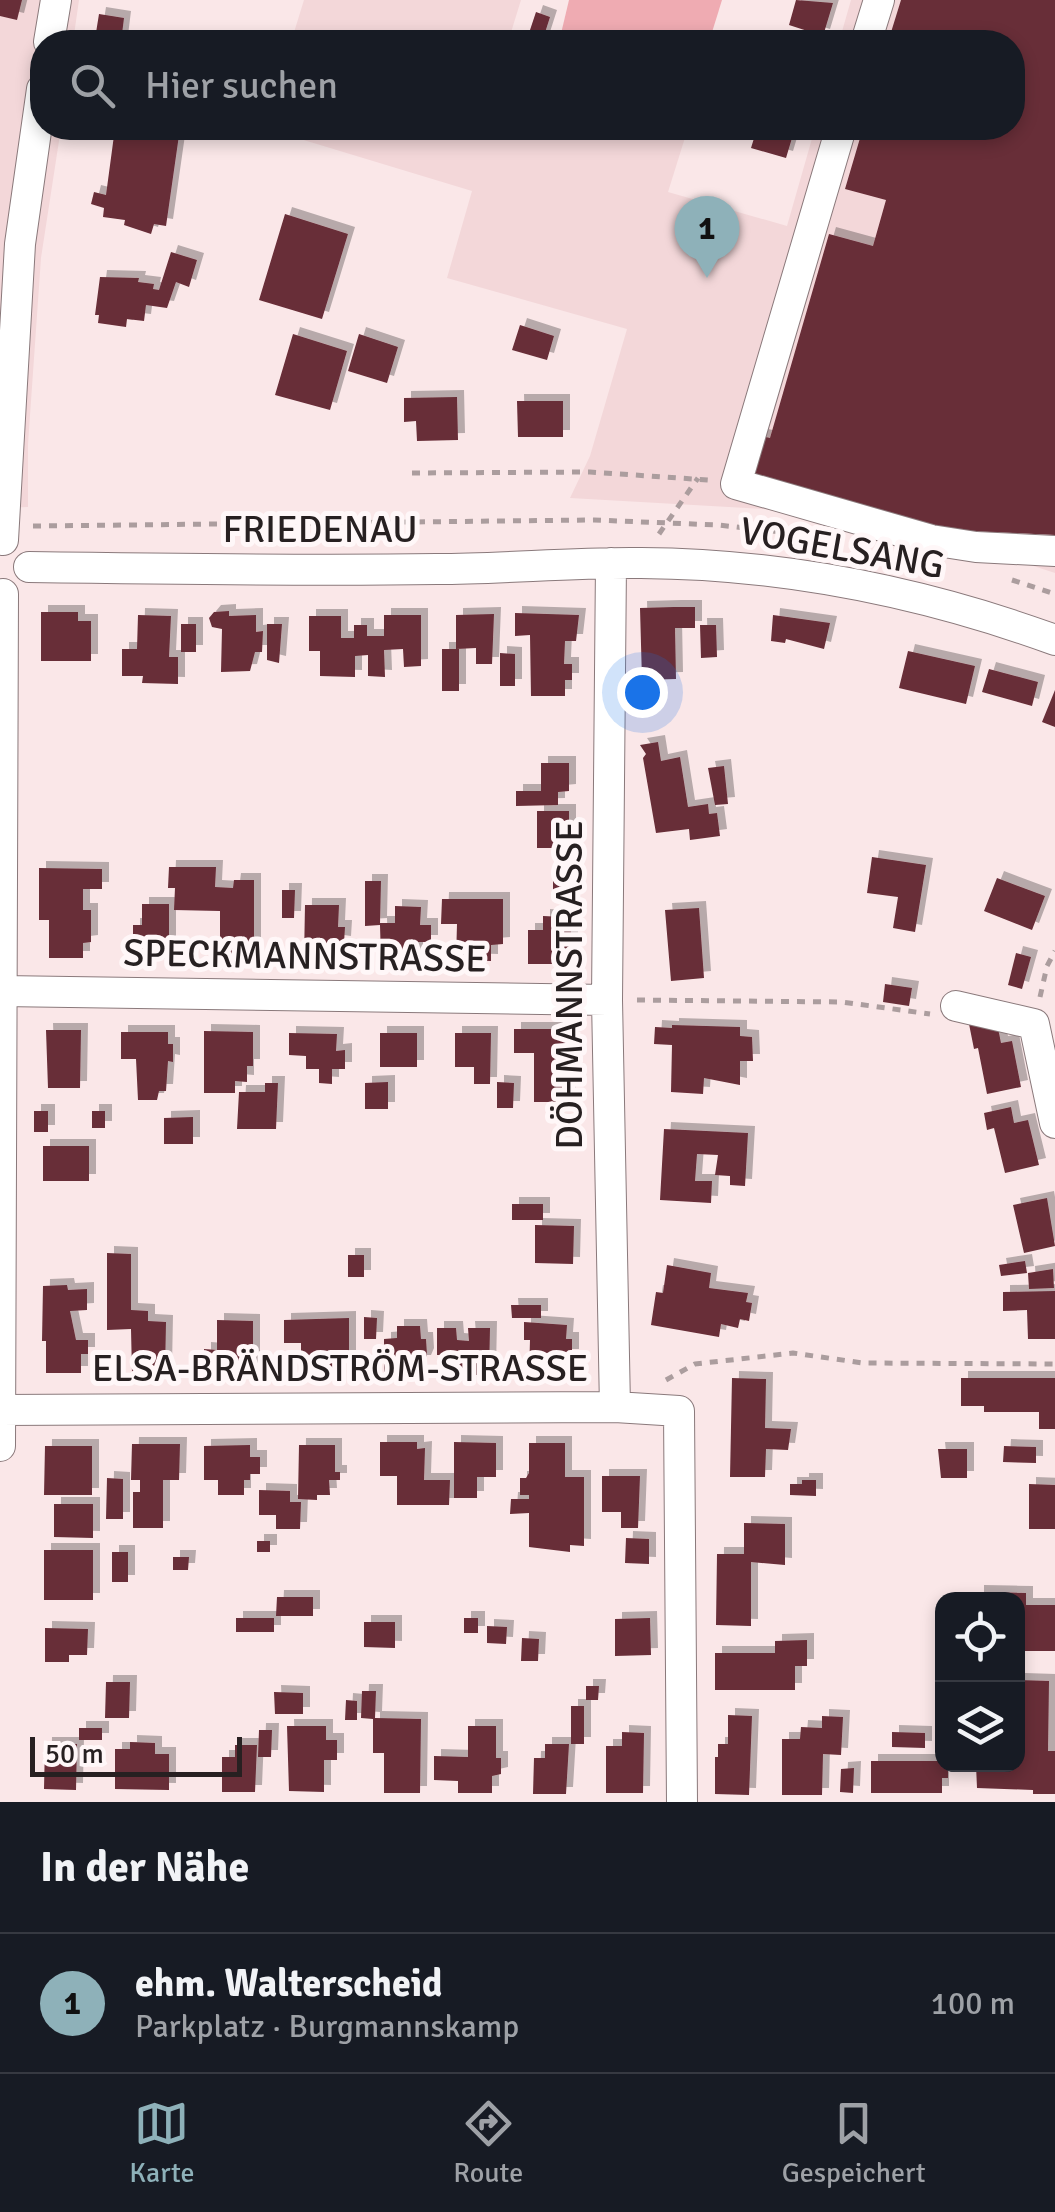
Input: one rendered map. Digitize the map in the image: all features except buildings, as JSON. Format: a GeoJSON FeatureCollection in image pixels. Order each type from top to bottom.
{"type":"FeatureCollection","features":[{"type":"Feature","properties":{"kind":"street"},"geometry":{"type":"LineString","coordinates":[[51,30],[56,0]]}},
{"type":"Feature","properties":{"kind":"street"},"geometry":{"type":"LineString","coordinates":[[870,30],[879,0]]}},
{"type":"Feature","properties":{"kind":"street"},"geometry":{"type":"LineString","coordinates":[[0,1446],[2,593],[22,586],[29,567],[22,549],[2,536],[10,242],[31,140]]}},
{"type":"Feature","properties":{"kind":"street"},"geometry":{"type":"LineString","coordinates":[[836,140],[736,484],[931,540],[1055,551]]}},
{"type":"Feature","properties":{"kind":"street","name":"VOGELSANG"},"geometry":{"type":"LineString","coordinates":[[611,563],[758,570],[856,585],[936,603],[1055,640]]}},
{"type":"Feature","properties":{"kind":"street","name":"FRIEDENAU"},"geometry":{"type":"LineString","coordinates":[[29,567],[440,570],[611,563]]}},
{"type":"Feature","properties":{"kind":"street","name":"DÖHMANNSTRASSE"},"geometry":{"type":"LineString","coordinates":[[611,563],[607,1000],[615,1407]]}},
{"type":"Feature","properties":{"kind":"street","name":"SPECKMANNSTRASSE"},"geometry":{"type":"LineString","coordinates":[[2,991],[607,1000]]}},
{"type":"Feature","properties":{"kind":"street"},"geometry":{"type":"LineString","coordinates":[[956,1006],[1034,1024],[1055,1123]]}},
{"type":"Feature","properties":{"kind":"street","name":"ELSA-BRÄNDSTRÖM-STRASSE"},"geometry":{"type":"LineString","coordinates":[[0,1410],[679,1410],[682,1802]]}},
{"type":"Feature","properties":{"kind":"path"},"geometry":{"type":"LineString","coordinates":[[412,473],[590,472],[736,484]]}},
{"type":"Feature","properties":{"kind":"path"},"geometry":{"type":"LineString","coordinates":[[644,563],[665,522],[698,478]]}},
{"type":"Feature","properties":{"kind":"path"},"geometry":{"type":"LineString","coordinates":[[2,536],[665,522],[803,535]]}},
{"type":"Feature","properties":{"kind":"path"},"geometry":{"type":"LineString","coordinates":[[995,576],[1055,594]]}},
{"type":"Feature","properties":{"kind":"path"},"geometry":{"type":"LineString","coordinates":[[1034,1024],[1047,966],[1055,952]]}},
{"type":"Feature","properties":{"kind":"path"},"geometry":{"type":"LineString","coordinates":[[607,1000],[842,1002],[936,1015],[956,1006]]}},
{"type":"Feature","properties":{"kind":"path"},"geometry":{"type":"LineString","coordinates":[[663,1381],[696,1364],[793,1352],[863,1363],[1055,1364]]}},
{"type":"Feature","properties":{"kind":"shaded area"},"geometry":{"type":"Polygon","coordinates":[[[0,0],[79,0],[75,30],[30,30],[30,140],[59,140],[41,258],[28,444],[28,507],[0,508],[0,0]]]}},
{"type":"Feature","properties":{"kind":"shaded area"},"geometry":{"type":"Polygon","coordinates":[[[304,0],[521,0],[512,30],[295,30],[304,0]]]}},
{"type":"Feature","properties":{"kind":"shaded area"},"geometry":{"type":"Polygon","coordinates":[[[569,0],[722,0],[713,30],[562,30],[569,0]]]}},
{"type":"Feature","properties":{"kind":"shaded area"},"geometry":{"type":"Polygon","coordinates":[[[851,0],[1055,0],[1055,573],[1015,560],[848,523],[764,509],[570,498],[590,456],[627,329],[447,278],[472,191],[304,140],[684,140],[668,192],[787,226],[812,140],[1025,140],[1025,30],[842,30],[851,0]]]}},
{"type":"Feature","properties":{"kind":"place","name":"ehm. Walterscheid"},"geometry":{"type":"Point","coordinates":[707,278]}}]}
